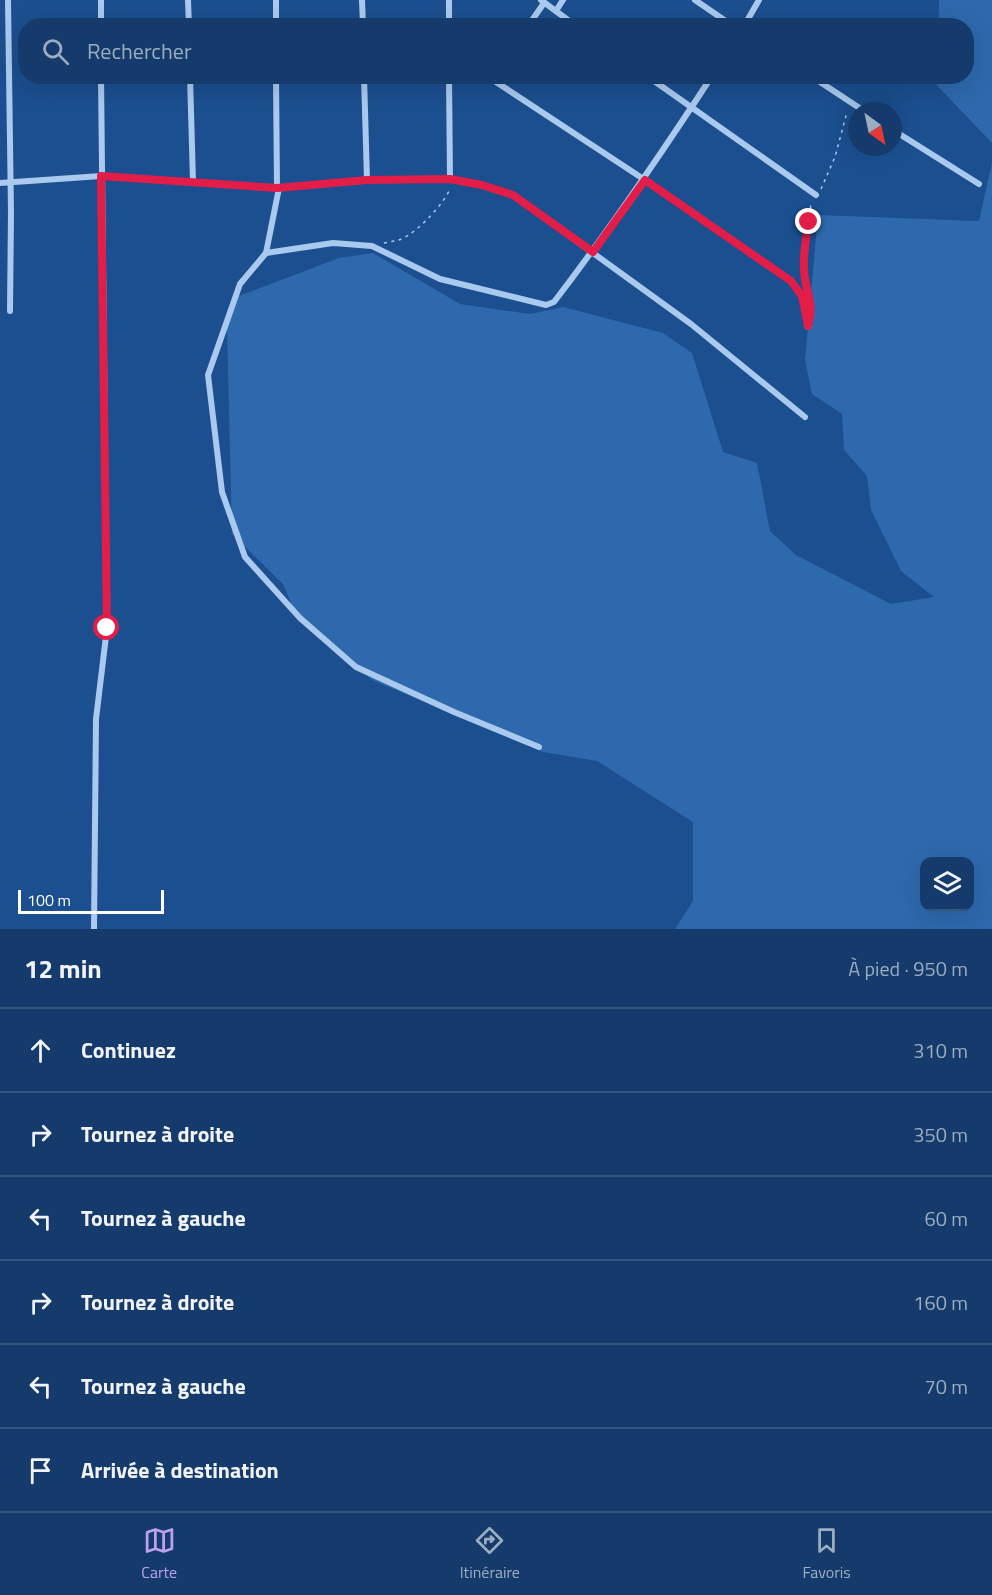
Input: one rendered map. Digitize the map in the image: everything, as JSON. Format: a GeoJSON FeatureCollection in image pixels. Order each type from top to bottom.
{"type":"FeatureCollection","features":[{"type":"Feature","properties":{"kind":"street"},"geometry":{"type":"LineString","coordinates":[[8,0],[11,183],[9,311]]}},
{"type":"Feature","properties":{"kind":"street"},"geometry":{"type":"LineString","coordinates":[[101,0],[101,18]]}},
{"type":"Feature","properties":{"kind":"street"},"geometry":{"type":"LineString","coordinates":[[188,0],[189,18]]}},
{"type":"Feature","properties":{"kind":"street"},"geometry":{"type":"LineString","coordinates":[[276,0],[276,18]]}},
{"type":"Feature","properties":{"kind":"street"},"geometry":{"type":"LineString","coordinates":[[362,0],[363,18]]}},
{"type":"Feature","properties":{"kind":"street"},"geometry":{"type":"LineString","coordinates":[[448,0],[449,18]]}},
{"type":"Feature","properties":{"kind":"street"},"geometry":{"type":"LineString","coordinates":[[556,11],[563,0]]}},
{"type":"Feature","properties":{"kind":"street"},"geometry":{"type":"LineString","coordinates":[[695,0],[721,18]]}},
{"type":"Feature","properties":{"kind":"street"},"geometry":{"type":"LineString","coordinates":[[749,18],[759,0]]}},
{"type":"Feature","properties":{"kind":"street"},"geometry":{"type":"LineString","coordinates":[[532,18],[542,1],[565,18]]}},
{"type":"Feature","properties":{"kind":"street"},"geometry":{"type":"LineString","coordinates":[[94,929],[96,719],[107,628],[101,84]]}},
{"type":"Feature","properties":{"kind":"street"},"geometry":{"type":"LineString","coordinates":[[190,84],[193,182]]}},
{"type":"Feature","properties":{"kind":"street"},"geometry":{"type":"LineString","coordinates":[[276,84],[278,188],[266,253],[240,284],[208,375],[222,492],[245,557],[300,618],[356,667],[453,712],[539,747]]}},
{"type":"Feature","properties":{"kind":"street"},"geometry":{"type":"LineString","coordinates":[[364,84],[367,180]]}},
{"type":"Feature","properties":{"kind":"street"},"geometry":{"type":"LineString","coordinates":[[449,84],[450,179]]}},
{"type":"Feature","properties":{"kind":"street"},"geometry":{"type":"LineString","coordinates":[[501,84],[791,281],[802,296],[808,326]]}},
{"type":"Feature","properties":{"kind":"street"},"geometry":{"type":"LineString","coordinates":[[658,84],[816,195]]}},
{"type":"Feature","properties":{"kind":"street"},"geometry":{"type":"LineString","coordinates":[[266,253],[333,243],[372,246],[440,279],[546,305],[554,302],[645,180],[707,84]]}},
{"type":"Feature","properties":{"kind":"street"},"geometry":{"type":"LineString","coordinates":[[823,84],[850,102]]}},
{"type":"Feature","properties":{"kind":"street"},"geometry":{"type":"LineString","coordinates":[[902,136],[979,184]]}},
{"type":"Feature","properties":{"kind":"street"},"geometry":{"type":"LineString","coordinates":[[0,183],[101,176],[278,188],[367,180],[450,179],[482,185],[513,195],[593,252],[691,324],[805,417]]}},
{"type":"Feature","properties":{"kind":"path"},"geometry":{"type":"LineString","coordinates":[[809,292],[804,271],[811,203],[822,187],[835,157],[848,109]]}},
{"type":"Feature","properties":{"kind":"path"},"geometry":{"type":"LineString","coordinates":[[372,246],[401,239],[421,225],[445,198],[450,189],[450,179]]}},
{"type":"Feature","properties":{"kind":"shaded area"},"geometry":{"type":"Polygon","coordinates":[[[939,0],[992,0],[992,143],[936,84],[974,84],[974,18],[939,18],[939,0]]]}},
{"type":"Feature","properties":{"kind":"shaded area"},"geometry":{"type":"Polygon","coordinates":[[[992,163],[992,929],[675,929],[693,901],[693,822],[597,761],[543,752],[372,680],[293,608],[283,584],[232,534],[227,328],[239,296],[339,258],[373,253],[460,304],[530,314],[563,307],[663,333],[692,353],[723,452],[757,463],[770,531],[796,555],[891,604],[934,597],[901,571],[871,510],[867,476],[844,450],[842,414],[812,394],[805,360],[818,215],[979,221],[992,163]]]}},
{"type":"Feature","properties":{"kind":"route"},"geometry":{"type":"LineString","coordinates":[[107,628],[101,176],[277,188],[367,180],[450,179],[482,185],[513,195],[593,252],[645,180],[791,281],[802,296],[808,326],[812,312],[804,271],[809,222]]}}]}
